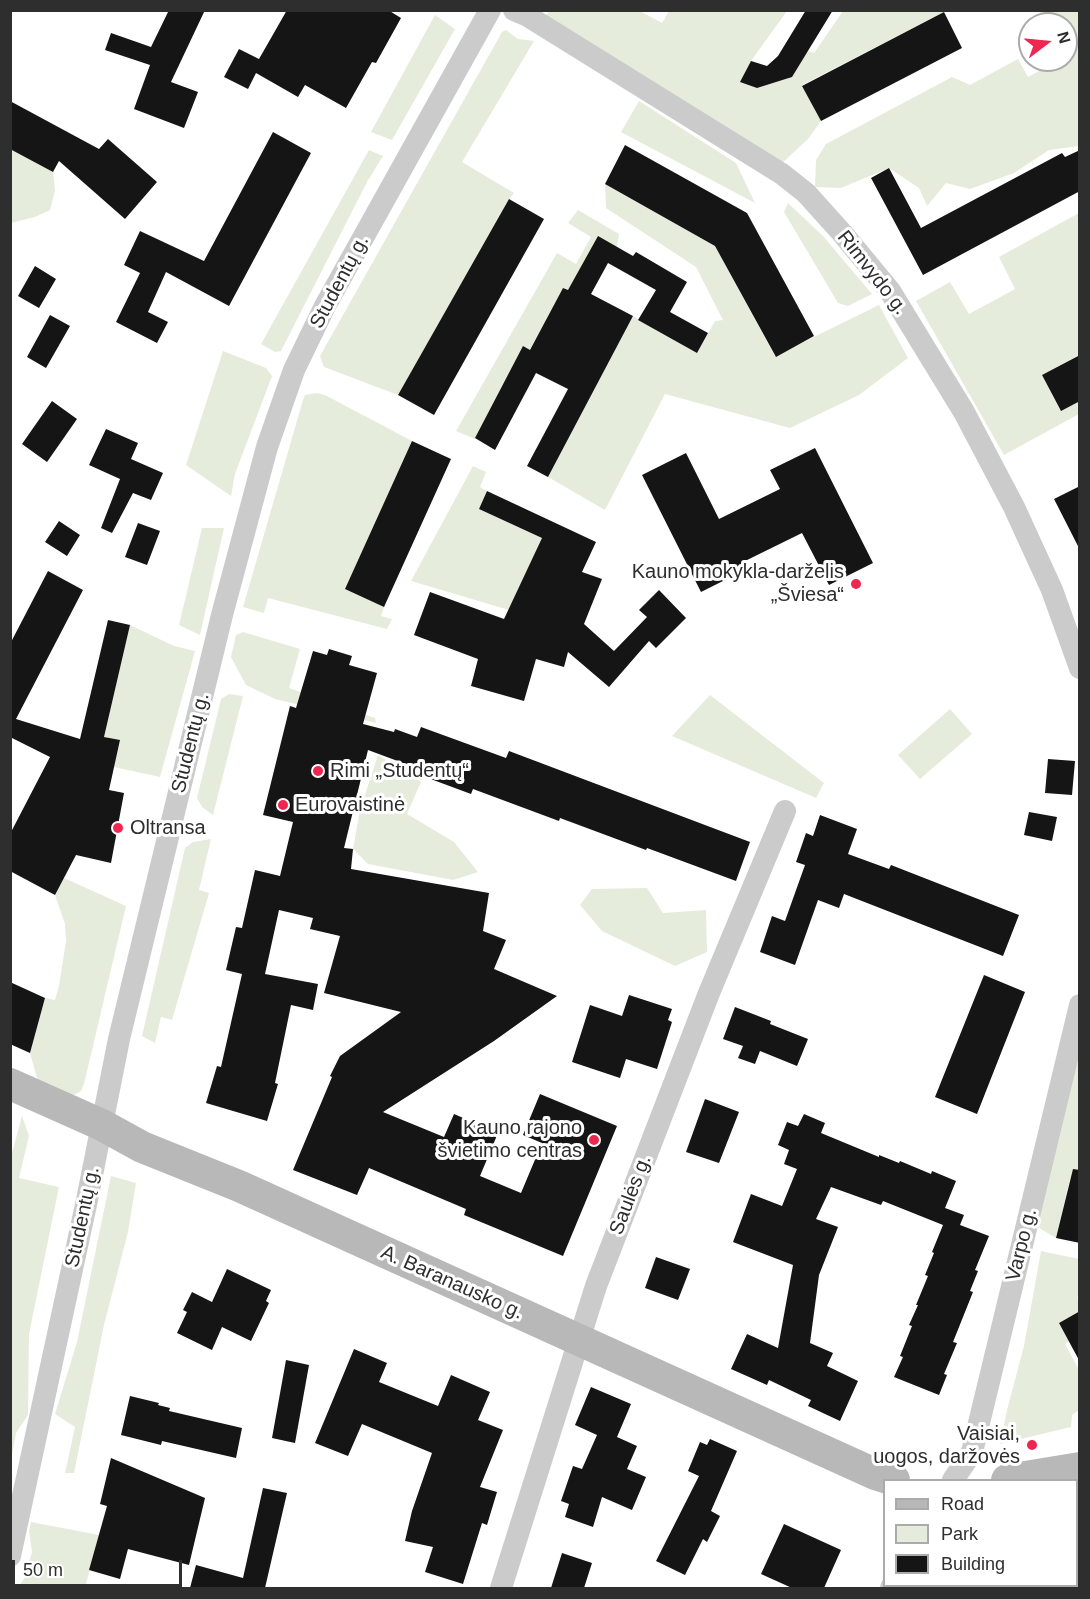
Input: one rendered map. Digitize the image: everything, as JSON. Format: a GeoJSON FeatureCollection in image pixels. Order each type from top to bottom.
{"type":"FeatureCollection","features":[{"type":"Feature","properties":{"kind":"street","name":"Studentų g."},"geometry":{"type":"LineString","coordinates":[[10,1556],[117,1048],[177,796],[245,524],[267,447],[294,370],[325,306],[490,10]]}},
{"type":"Feature","properties":{"kind":"street","name":"Rimvydo g."},"geometry":{"type":"LineString","coordinates":[[514,10],[526,15],[782,174],[806,193],[842,233],[890,291],[964,412],[1029,538],[1052,590],[1080,668]]}},
{"type":"Feature","properties":{"kind":"street","name":"Saulės g."},"geometry":{"type":"LineString","coordinates":[[501,1588],[596,1286],[709,993],[784,811]]}},
{"type":"Feature","properties":{"kind":"street","name":"Varpo g."},"geometry":{"type":"LineString","coordinates":[[953,1479],[972,1452],[1080,1005]]}},
{"type":"Feature","properties":{"kind":"street","name":"A. Baranausko g."},"geometry":{"type":"LineString","coordinates":[[10,1084],[102,1125],[142,1147],[239,1186],[875,1474],[891,1479]]}},
{"type":"Feature","properties":{"kind":"street"},"geometry":{"type":"LineString","coordinates":[[1013,1479],[1080,1468]]}},
{"type":"Feature","properties":{"kind":"green space"},"geometry":{"type":"Polygon","coordinates":[[[943,10],[944,12],[802,85],[821,121],[808,139],[780,165],[546,16],[549,11],[640,11],[662,23],[669,11],[787,11],[751,61],[741,82],[757,88],[789,78],[808,51],[814,53],[843,11],[943,10]]]}},
{"type":"Feature","properties":{"kind":"green space"},"geometry":{"type":"Polygon","coordinates":[[[1039,10],[1079,11],[1079,146],[1049,150],[1014,173],[970,189],[946,183],[927,206],[919,188],[889,168],[841,188],[815,187],[816,160],[826,144],[952,77],[970,85],[1018,59],[1018,72],[1025,72],[1028,77],[1037,72],[1078,72],[1078,12],[1040,12],[1039,10]]]}},
{"type":"Feature","properties":{"kind":"green space"},"geometry":{"type":"Polygon","coordinates":[[[435,15],[455,29],[392,140],[371,132],[435,15]]]}},
{"type":"Feature","properties":{"kind":"green space"},"geometry":{"type":"Polygon","coordinates":[[[506,30],[518,39],[534,41],[462,162],[514,193],[398,395],[324,367],[320,356],[502,32],[506,30]]]}},
{"type":"Feature","properties":{"kind":"green space"},"geometry":{"type":"Polygon","coordinates":[[[639,101],[736,163],[755,203],[621,132],[639,101]]]}},
{"type":"Feature","properties":{"kind":"green space"},"geometry":{"type":"Polygon","coordinates":[[[11,149],[53,172],[55,191],[50,210],[35,217],[11,223],[11,149]]]}},
{"type":"Feature","properties":{"kind":"green space"},"geometry":{"type":"Polygon","coordinates":[[[369,150],[383,156],[367,182],[281,351],[275,352],[261,344],[369,150]]]}},
{"type":"Feature","properties":{"kind":"green space"},"geometry":{"type":"Polygon","coordinates":[[[605,184],[715,246],[775,356],[879,305],[908,358],[859,395],[790,428],[665,394],[605,510],[548,477],[633,316],[697,353],[715,321],[723,320],[696,267],[606,208],[605,184]]]}},
{"type":"Feature","properties":{"kind":"green space"},"geometry":{"type":"Polygon","coordinates":[[[788,203],[823,236],[872,294],[848,306],[838,303],[784,212],[788,203]]]}},
{"type":"Feature","properties":{"kind":"green space"},"geometry":{"type":"Polygon","coordinates":[[[578,210],[619,234],[617,247],[582,298],[563,288],[530,350],[523,347],[475,439],[456,431],[557,253],[576,264],[591,237],[568,223],[578,210]]]}},
{"type":"Feature","properties":{"kind":"green space"},"geometry":{"type":"Polygon","coordinates":[[[1079,213],[1079,355],[1042,375],[1060,410],[1079,401],[1079,414],[1004,455],[916,301],[950,282],[969,314],[1015,289],[999,257],[1079,213]]]}},
{"type":"Feature","properties":{"kind":"green space"},"geometry":{"type":"Polygon","coordinates":[[[223,351],[266,368],[272,376],[235,474],[231,496],[186,465],[223,351]]]}},
{"type":"Feature","properties":{"kind":"green space"},"geometry":{"type":"Polygon","coordinates":[[[317,393],[325,395],[412,441],[346,589],[384,607],[381,616],[392,619],[387,629],[268,598],[264,613],[243,607],[303,400],[305,395],[317,393]]]}},
{"type":"Feature","properties":{"kind":"green space"},"geometry":{"type":"Polygon","coordinates":[[[473,466],[486,472],[480,487],[487,491],[479,509],[542,538],[509,610],[411,581],[473,466]]]}},
{"type":"Feature","properties":{"kind":"green space"},"geometry":{"type":"Polygon","coordinates":[[[202,528],[224,528],[200,635],[179,625],[202,528]]]}},
{"type":"Feature","properties":{"kind":"green space"},"geometry":{"type":"Polygon","coordinates":[[[130,625],[174,646],[195,651],[160,777],[114,767],[120,741],[104,737],[130,625]]]}},
{"type":"Feature","properties":{"kind":"green space"},"geometry":{"type":"Polygon","coordinates":[[[243,632],[300,649],[289,688],[375,718],[376,723],[275,699],[246,685],[231,657],[236,635],[243,632]]]}},
{"type":"Feature","properties":{"kind":"green space"},"geometry":{"type":"Polygon","coordinates":[[[229,694],[243,696],[213,815],[202,807],[197,798],[221,699],[229,694]]]}},
{"type":"Feature","properties":{"kind":"green space"},"geometry":{"type":"Polygon","coordinates":[[[710,695],[824,783],[816,798],[672,736],[710,695]]]}},
{"type":"Feature","properties":{"kind":"green space"},"geometry":{"type":"Polygon","coordinates":[[[950,709],[972,734],[920,779],[898,755],[950,709]]]}},
{"type":"Feature","properties":{"kind":"green space"},"geometry":{"type":"Polygon","coordinates":[[[378,755],[421,782],[407,814],[454,842],[478,872],[453,880],[368,864],[353,849],[360,810],[378,755]]]}},
{"type":"Feature","properties":{"kind":"green space"},"geometry":{"type":"Polygon","coordinates":[[[211,839],[199,890],[209,893],[172,1020],[161,1017],[155,1043],[142,1036],[185,848],[193,842],[211,839]]]}},
{"type":"Feature","properties":{"kind":"green space"},"geometry":{"type":"Polygon","coordinates":[[[64,878],[126,906],[84,1084],[81,1091],[74,1095],[66,1095],[39,1085],[30,1053],[45,998],[55,1000],[59,986],[66,941],[65,924],[55,895],[64,878]]]}},
{"type":"Feature","properties":{"kind":"green space"},"geometry":{"type":"Polygon","coordinates":[[[647,888],[663,913],[706,910],[707,952],[675,966],[602,931],[580,905],[592,889],[647,888]]]}},
{"type":"Feature","properties":{"kind":"green space"},"geometry":{"type":"Polygon","coordinates":[[[1079,1052],[1079,1173],[1070,1179],[1056,1238],[1034,1225],[1079,1052]]]}},
{"type":"Feature","properties":{"kind":"green space"},"geometry":{"type":"Polygon","coordinates":[[[22,1116],[29,1136],[19,1178],[59,1187],[29,1334],[28,1415],[16,1433],[11,1460],[10,1160],[22,1116]]]}},
{"type":"Feature","properties":{"kind":"green space"},"geometry":{"type":"Polygon","coordinates":[[[111,1176],[136,1183],[128,1232],[104,1325],[74,1473],[65,1473],[75,1427],[55,1414],[77,1342],[111,1176]]]}},
{"type":"Feature","properties":{"kind":"green space"},"geometry":{"type":"Polygon","coordinates":[[[1041,1251],[1079,1259],[1079,1296],[1077,1297],[1079,1311],[1059,1323],[1069,1341],[1065,1344],[1079,1368],[1079,1410],[1072,1415],[1071,1427],[1000,1444],[1024,1346],[1041,1251]]]}},
{"type":"Feature","properties":{"kind":"green space"},"geometry":{"type":"Polygon","coordinates":[[[31,1522],[99,1535],[85,1588],[18,1588],[25,1577],[32,1552],[29,1531],[31,1522]]]}},
{"type":"Feature","properties":{"kind":"building"},"geometry":{"type":"Polygon","coordinates":[[[169,10],[205,10],[171,82],[198,92],[184,128],[134,109],[150,65],[105,50],[111,33],[151,47],[169,10]]]}},
{"type":"Feature","properties":{"kind":"building"},"geometry":{"type":"Polygon","coordinates":[[[287,10],[388,10],[401,18],[376,63],[372,62],[346,108],[305,85],[298,97],[256,73],[248,89],[224,77],[239,49],[259,59],[287,10]]]}},
{"type":"Feature","properties":{"kind":"building"},"geometry":{"type":"Polygon","coordinates":[[[806,10],[833,10],[792,77],[757,88],[740,82],[751,61],[767,66],[778,56],[806,10]]]}},
{"type":"Feature","properties":{"kind":"building"},"geometry":{"type":"Polygon","coordinates":[[[944,12],[962,48],[821,121],[802,86],[944,12]]]}},
{"type":"Feature","properties":{"kind":"building"},"geometry":{"type":"Polygon","coordinates":[[[10,101],[99,149],[108,139],[157,182],[125,219],[59,161],[53,172],[10,149],[10,101]]]}},
{"type":"Feature","properties":{"kind":"building"},"geometry":{"type":"Polygon","coordinates":[[[273,132],[311,153],[229,306],[166,272],[148,312],[168,322],[157,343],[116,322],[140,273],[124,265],[140,231],[204,261],[273,132]]]}},
{"type":"Feature","properties":{"kind":"building"},"geometry":{"type":"Polygon","coordinates":[[[625,145],[747,213],[814,336],[776,357],[715,246],[605,184],[625,145]]]}},
{"type":"Feature","properties":{"kind":"building"},"geometry":{"type":"Polygon","coordinates":[[[1080,150],[1080,191],[923,275],[871,178],[889,168],[921,228],[1062,153],[1065,157],[1080,150]]]}},
{"type":"Feature","properties":{"kind":"building"},"geometry":{"type":"Polygon","coordinates":[[[509,199],[544,219],[434,415],[398,395],[509,199]]]}},
{"type":"Feature","properties":{"kind":"building"},"geometry":{"type":"Polygon","coordinates":[[[598,236],[633,256],[636,252],[687,282],[670,312],[708,333],[697,353],[638,320],[656,290],[608,263],[591,294],[633,316],[548,477],[527,466],[568,389],[536,373],[495,450],[475,438],[523,346],[530,350],[563,288],[568,290],[598,236]]]}},
{"type":"Feature","properties":{"kind":"building"},"geometry":{"type":"Polygon","coordinates":[[[35,266],[56,279],[39,308],[18,296],[35,266]]]}},
{"type":"Feature","properties":{"kind":"building"},"geometry":{"type":"Polygon","coordinates":[[[50,315],[70,326],[46,368],[27,357],[50,315]]]}},
{"type":"Feature","properties":{"kind":"building"},"geometry":{"type":"Polygon","coordinates":[[[1080,355],[1080,401],[1061,411],[1042,375],[1080,355]]]}},
{"type":"Feature","properties":{"kind":"building"},"geometry":{"type":"Polygon","coordinates":[[[52,401],[77,419],[47,462],[22,444],[52,401]]]}},
{"type":"Feature","properties":{"kind":"building"},"geometry":{"type":"Polygon","coordinates":[[[106,429],[138,443],[131,459],[163,473],[151,500],[133,493],[112,533],[101,528],[120,479],[89,465],[106,429]]]}},
{"type":"Feature","properties":{"kind":"building"},"geometry":{"type":"Polygon","coordinates":[[[412,441],[451,459],[384,607],[345,589],[412,441]]]}},
{"type":"Feature","properties":{"kind":"building"},"geometry":{"type":"Polygon","coordinates":[[[815,448],[873,563],[829,585],[802,533],[741,563],[745,570],[701,592],[642,475],[686,453],[719,519],[780,489],[770,470],[815,448]]]}},
{"type":"Feature","properties":{"kind":"building"},"geometry":{"type":"Polygon","coordinates":[[[1080,486],[1080,550],[1054,499],[1080,486]]]}},
{"type":"Feature","properties":{"kind":"building"},"geometry":{"type":"Polygon","coordinates":[[[487,491],[596,542],[582,572],[602,579],[584,624],[614,651],[647,617],[639,610],[659,590],[686,618],[656,648],[649,641],[609,687],[568,652],[564,667],[536,659],[524,701],[471,686],[478,659],[414,635],[430,592],[504,619],[542,538],[479,509],[487,491]]]}},
{"type":"Feature","properties":{"kind":"building"},"geometry":{"type":"Polygon","coordinates":[[[59,521],[80,535],[67,556],[45,542],[59,521]]]}},
{"type":"Feature","properties":{"kind":"building"},"geometry":{"type":"Polygon","coordinates":[[[138,523],[160,531],[147,565],[125,557],[138,523]]]}},
{"type":"Feature","properties":{"kind":"building"},"geometry":{"type":"Polygon","coordinates":[[[48,571],[83,590],[16,719],[80,739],[108,620],[130,625],[104,737],[120,740],[109,790],[124,793],[111,863],[76,855],[55,895],[10,871],[10,834],[50,757],[10,737],[10,644],[48,571]]]}},
{"type":"Feature","properties":{"kind":"building"},"geometry":{"type":"Polygon","coordinates":[[[329,649],[352,656],[349,665],[377,673],[363,724],[394,732],[395,729],[417,737],[421,727],[506,758],[509,751],[750,842],[736,881],[560,818],[559,821],[473,789],[471,794],[401,768],[403,763],[368,750],[344,848],[353,849],[351,869],[489,893],[483,931],[506,940],[494,969],[557,996],[494,1041],[383,1112],[444,1137],[454,1114],[498,1133],[480,1176],[521,1193],[542,1143],[523,1135],[540,1094],[617,1126],[563,1256],[464,1215],[466,1209],[369,1168],[357,1195],[293,1170],[340,1056],[401,1012],[324,993],[340,936],[310,929],[313,918],[279,910],[265,974],[318,984],[313,1010],[291,1005],[275,1083],[278,1084],[267,1121],[206,1103],[217,1066],[221,1067],[242,974],[226,970],[236,927],[242,928],[255,870],[280,876],[293,822],[263,815],[290,706],[296,708],[313,651],[327,655],[329,649]]]}},
{"type":"Feature","properties":{"kind":"building"},"geometry":{"type":"Polygon","coordinates":[[[1048,759],[1075,761],[1072,795],[1045,793],[1048,759]]]}},
{"type":"Feature","properties":{"kind":"building"},"geometry":{"type":"Polygon","coordinates":[[[1029,812],[1057,817],[1052,841],[1024,835],[1029,812]]]}},
{"type":"Feature","properties":{"kind":"building"},"geometry":{"type":"Polygon","coordinates":[[[820,815],[857,829],[848,854],[889,869],[891,865],[1019,915],[1003,956],[844,894],[839,908],[818,900],[795,965],[760,952],[772,916],[785,921],[805,865],[796,862],[806,833],[813,836],[820,815]]]}},
{"type":"Feature","properties":{"kind":"building"},"geometry":{"type":"Polygon","coordinates":[[[984,975],[1025,992],[977,1114],[935,1097],[984,975]]]}},
{"type":"Feature","properties":{"kind":"building"},"geometry":{"type":"Polygon","coordinates":[[[10,982],[45,998],[30,1053],[10,1044],[10,982]]]}},
{"type":"Feature","properties":{"kind":"building"},"geometry":{"type":"Polygon","coordinates":[[[629,995],[672,1009],[668,1020],[672,1022],[657,1069],[626,1059],[620,1078],[572,1062],[590,1005],[622,1016],[629,995]]]}},
{"type":"Feature","properties":{"kind":"building"},"geometry":{"type":"Polygon","coordinates":[[[735,1007],[808,1039],[797,1066],[760,1051],[755,1064],[738,1058],[743,1046],[723,1039],[735,1007]]]}},
{"type":"Feature","properties":{"kind":"building"},"geometry":{"type":"Polygon","coordinates":[[[705,1099],[739,1112],[719,1163],[686,1152],[705,1099]]]}},
{"type":"Feature","properties":{"kind":"building"},"geometry":{"type":"Polygon","coordinates":[[[804,1114],[825,1123],[821,1133],[879,1157],[879,1155],[899,1163],[900,1161],[931,1174],[932,1171],[956,1181],[945,1208],[964,1215],[960,1225],[989,1236],[975,1270],[978,1271],[970,1291],[973,1292],[953,1342],[957,1343],[944,1374],[947,1375],[939,1395],[894,1377],[903,1357],[900,1356],[912,1326],[909,1325],[928,1276],[925,1275],[943,1225],[883,1201],[881,1205],[831,1187],[816,1219],[838,1227],[819,1275],[810,1343],[833,1353],[827,1366],[858,1381],[840,1421],[808,1406],[811,1400],[769,1380],[767,1385],[731,1369],[747,1334],[778,1348],[793,1265],[733,1242],[751,1194],[782,1206],[797,1169],[784,1164],[789,1150],[778,1145],[787,1122],[798,1126],[804,1114]]]}},
{"type":"Feature","properties":{"kind":"building"},"geometry":{"type":"Polygon","coordinates":[[[1073,1169],[1080,1170],[1080,1243],[1056,1238],[1073,1169]]]}},
{"type":"Feature","properties":{"kind":"building"},"geometry":{"type":"Polygon","coordinates":[[[656,1257],[690,1269],[678,1300],[645,1288],[656,1257]]]}},
{"type":"Feature","properties":{"kind":"building"},"geometry":{"type":"Polygon","coordinates":[[[227,1269],[271,1290],[266,1301],[269,1303],[251,1341],[222,1327],[212,1350],[177,1333],[187,1312],[183,1310],[192,1292],[212,1302],[227,1269]]]}},
{"type":"Feature","properties":{"kind":"building"},"geometry":{"type":"Polygon","coordinates":[[[1080,1311],[1080,1362],[1059,1323],[1080,1311]]]}},
{"type":"Feature","properties":{"kind":"building"},"geometry":{"type":"Polygon","coordinates":[[[354,1349],[387,1363],[379,1382],[438,1406],[451,1375],[490,1392],[478,1420],[503,1430],[480,1487],[497,1492],[487,1525],[482,1523],[463,1584],[425,1572],[433,1547],[405,1541],[412,1511],[432,1453],[362,1424],[348,1456],[315,1443],[354,1349]]]}},
{"type":"Feature","properties":{"kind":"building"},"geometry":{"type":"Polygon","coordinates":[[[286,1360],[309,1365],[295,1443],[272,1438],[286,1360]]]}},
{"type":"Feature","properties":{"kind":"building"},"geometry":{"type":"Polygon","coordinates":[[[591,1387],[631,1404],[617,1437],[637,1446],[627,1469],[646,1477],[632,1510],[602,1497],[593,1527],[565,1517],[569,1504],[561,1501],[573,1466],[582,1469],[597,1435],[575,1425],[591,1387]]]}},
{"type":"Feature","properties":{"kind":"building"},"geometry":{"type":"Polygon","coordinates":[[[130,1396],[159,1403],[158,1405],[170,1408],[169,1411],[242,1428],[236,1458],[162,1441],[161,1445],[121,1435],[130,1396]]]}},
{"type":"Feature","properties":{"kind":"building"},"geometry":{"type":"Polygon","coordinates":[[[710,1439],[737,1451],[711,1511],[720,1516],[707,1542],[703,1539],[685,1575],[656,1561],[699,1476],[688,1471],[700,1442],[707,1445],[710,1439]]]}},
{"type":"Feature","properties":{"kind":"building"},"geometry":{"type":"Polygon","coordinates":[[[111,1458],[205,1498],[189,1565],[128,1549],[120,1579],[89,1570],[107,1506],[100,1504],[111,1458]]]}},
{"type":"Feature","properties":{"kind":"building"},"geometry":{"type":"Polygon","coordinates":[[[263,1488],[287,1493],[265,1588],[190,1588],[196,1565],[243,1578],[263,1488]]]}},
{"type":"Feature","properties":{"kind":"building"},"geometry":{"type":"Polygon","coordinates":[[[784,1524],[841,1550],[824,1588],[792,1588],[761,1574],[784,1524]]]}},
{"type":"Feature","properties":{"kind":"building"},"geometry":{"type":"Polygon","coordinates":[[[562,1553],[592,1563],[584,1588],[551,1588],[562,1553]]]}},
{"type":"Feature","properties":{"kind":"place","name":"Kauno mokykla-darželis „Šviesa“"},"geometry":{"type":"Point","coordinates":[856,584]}},
{"type":"Feature","properties":{"kind":"place","name":"Rimi „Studentų“"},"geometry":{"type":"Point","coordinates":[318,771]}},
{"type":"Feature","properties":{"kind":"place","name":"Eurovaistinė"},"geometry":{"type":"Point","coordinates":[283,805]}},
{"type":"Feature","properties":{"kind":"place","name":"Oltransa"},"geometry":{"type":"Point","coordinates":[118,828]}},
{"type":"Feature","properties":{"kind":"place","name":"Kauno rajono švietimo centras"},"geometry":{"type":"Point","coordinates":[594,1140]}},
{"type":"Feature","properties":{"kind":"place","name":"Vaisiai, uogos, daržovės"},"geometry":{"type":"Point","coordinates":[1032,1445]}}]}
